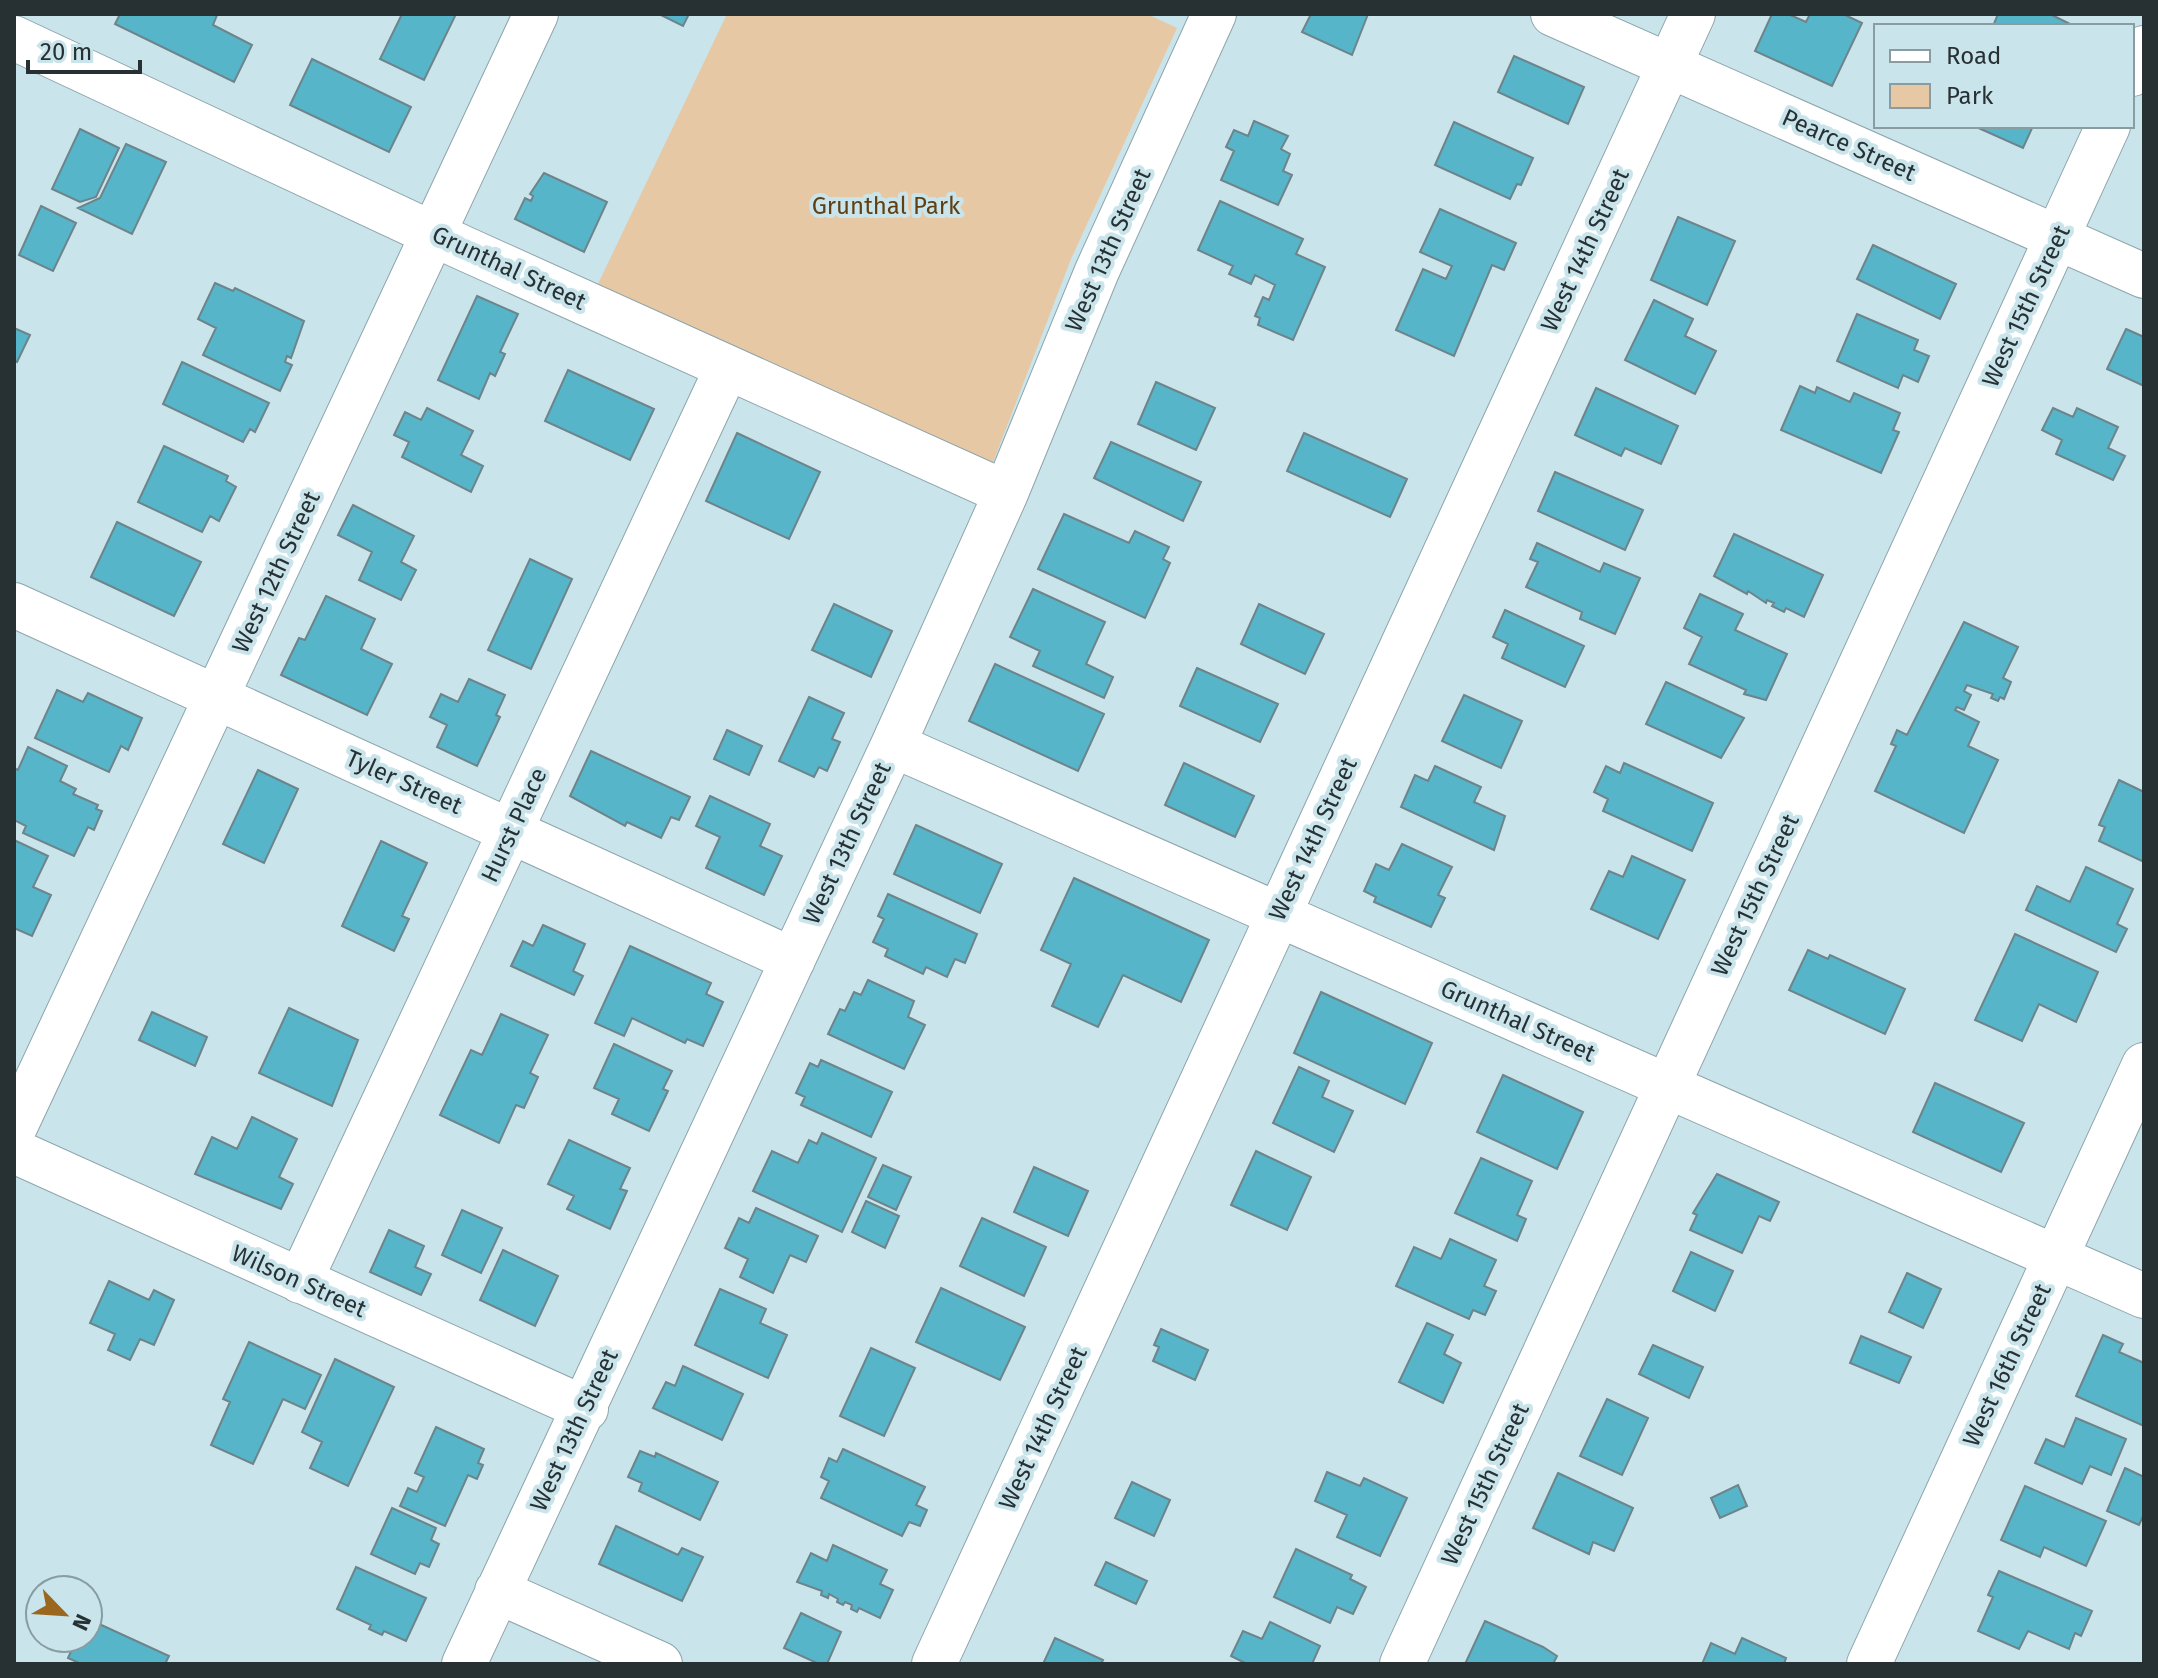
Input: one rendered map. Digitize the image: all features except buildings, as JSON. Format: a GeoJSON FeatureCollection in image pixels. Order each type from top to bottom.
{"type":"FeatureCollection","features":[{"type":"Feature","properties":{"kind":"street","name":"West 12th Street"},"geometry":{"type":"LineString","coordinates":[[14,1129],[536,14]]}},
{"type":"Feature","properties":{"kind":"street","name":"West 13th Street"},"geometry":{"type":"LineString","coordinates":[[464,1664],[586,1409],[893,745],[1006,493],[1097,271],[1214,14]]}},
{"type":"Feature","properties":{"kind":"street","name":"Pearce Street"},"geometry":{"type":"LineString","coordinates":[[1553,14],[2144,276]]}},
{"type":"Feature","properties":{"kind":"street","name":"West 14th Street"},"geometry":{"type":"LineString","coordinates":[[934,1664],[1693,14]]}},
{"type":"Feature","properties":{"kind":"street","name":"Grunthal Street"},"geometry":{"type":"LineString","coordinates":[[20,36],[434,234],[1006,493]]}},
{"type":"Feature","properties":{"kind":"street"},"geometry":{"type":"LineString","coordinates":[[2134,70],[2144,48]]}},
{"type":"Feature","properties":{"kind":"street","name":"West 15th Street"},"geometry":{"type":"LineString","coordinates":[[1402,1664],[2107,128]]}},
{"type":"Feature","properties":{"kind":"street","name":"Hurst Place"},"geometry":{"type":"LineString","coordinates":[[300,1281],[727,368]]}},
{"type":"Feature","properties":{"kind":"street","name":"Tyler Street"},"geometry":{"type":"LineString","coordinates":[[14,605],[793,960]]}},
{"type":"Feature","properties":{"kind":"street","name":"Grunthal Street"},"geometry":{"type":"LineString","coordinates":[[893,745],[2144,1296]]}},
{"type":"Feature","properties":{"kind":"street","name":"West 16th Street"},"geometry":{"type":"LineString","coordinates":[[1869,1664],[2144,1065]]}},
{"type":"Feature","properties":{"kind":"street","name":"Wilson Street"},"geometry":{"type":"LineString","coordinates":[[14,1151],[586,1409]]}},
{"type":"Feature","properties":{"kind":"street"},"geometry":{"type":"LineString","coordinates":[[497,1591],[660,1664]]}},
{"type":"Feature","properties":{"kind":"green space","name":"Grunthal Park"},"geometry":{"type":"Polygon","coordinates":[[[727,14],[1147,14],[1177,28],[1071,259],[992,465],[597,286],[727,14]]]}}]}
